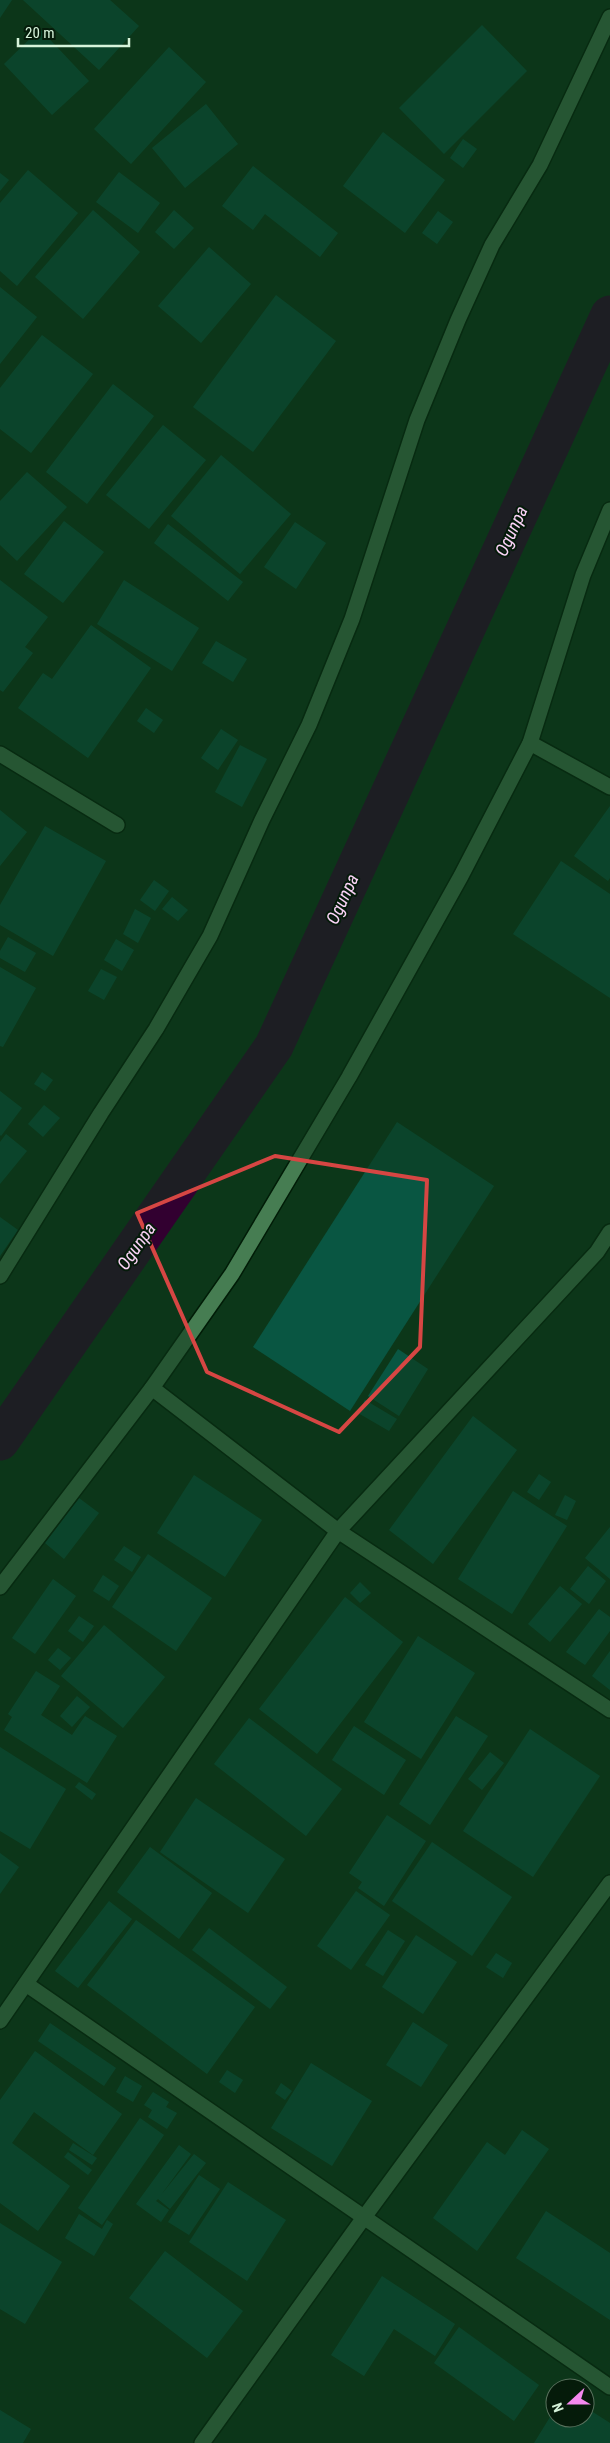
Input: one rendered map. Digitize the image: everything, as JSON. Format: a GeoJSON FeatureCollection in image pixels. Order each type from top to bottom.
{"type":"FeatureCollection","features":[{"type":"Feature","properties":{"kind":"street"},"geometry":{"type":"LineString","coordinates":[[0,1276],[101,1112],[156,1029],[210,936],[262,820],[309,725],[352,619],[417,420],[458,320],[492,245],[540,165],[610,17]]}},
{"type":"Feature","properties":{"kind":"street"},"geometry":{"type":"LineString","coordinates":[[0,1587],[152,1388],[232,1274],[344,1086],[461,876],[530,744],[583,575],[610,510]]}},
{"type":"Feature","properties":{"kind":"street"},"geometry":{"type":"LineString","coordinates":[[530,744],[610,787]]}},
{"type":"Feature","properties":{"kind":"street"},"geometry":{"type":"LineString","coordinates":[[0,754],[117,825]]}},
{"type":"Feature","properties":{"kind":"street"},"geometry":{"type":"LineString","coordinates":[[0,2021],[338,1531],[597,1252],[610,1232]]}},
{"type":"Feature","properties":{"kind":"street"},"geometry":{"type":"LineString","coordinates":[[152,1388],[338,1531],[610,1710]]}},
{"type":"Feature","properties":{"kind":"street"},"geometry":{"type":"LineString","coordinates":[[202,2443],[365,2216],[610,1883]]}},
{"type":"Feature","properties":{"kind":"street"},"geometry":{"type":"LineString","coordinates":[[26,1984],[365,2216],[610,2387]]}},
{"type":"Feature","properties":{"kind":"highlighted area"},"geometry":{"type":"Polygon","coordinates":[[[275,1156],[427,1180],[420,1347],[339,1432],[207,1372],[137,1213],[275,1156]]]}},
{"type":"Feature","properties":{"kind":"building"},"geometry":{"type":"Polygon","coordinates":[[[0,0],[12,0],[0,18],[0,0]]]}},
{"type":"Feature","properties":{"kind":"building"},"geometry":{"type":"Polygon","coordinates":[[[23,0],[110,0],[139,26],[99,70],[23,0]]]}},
{"type":"Feature","properties":{"kind":"building"},"geometry":{"type":"Polygon","coordinates":[[[482,25],[527,71],[444,154],[399,108],[482,25]]]}},
{"type":"Feature","properties":{"kind":"building"},"geometry":{"type":"Polygon","coordinates":[[[40,29],[89,81],[52,115],[4,64],[40,29]]]}},
{"type":"Feature","properties":{"kind":"building"},"geometry":{"type":"Polygon","coordinates":[[[169,47],[206,82],[131,164],[94,129],[169,47]]]}},
{"type":"Feature","properties":{"kind":"building"},"geometry":{"type":"Polygon","coordinates":[[[206,104],[238,144],[185,188],[152,148],[206,104]]]}},
{"type":"Feature","properties":{"kind":"building"},"geometry":{"type":"Polygon","coordinates":[[[383,132],[445,180],[405,233],[343,186],[383,132]]]}},
{"type":"Feature","properties":{"kind":"building"},"geometry":{"type":"Polygon","coordinates":[[[463,139],[477,149],[463,168],[450,158],[463,139]]]}},
{"type":"Feature","properties":{"kind":"building"},"geometry":{"type":"Polygon","coordinates":[[[253,166],[338,233],[320,257],[265,214],[253,230],[222,206],[253,166]]]}},
{"type":"Feature","properties":{"kind":"building"},"geometry":{"type":"Polygon","coordinates":[[[28,170],[78,213],[17,286],[0,271],[0,203],[28,170]]]}},
{"type":"Feature","properties":{"kind":"building"},"geometry":{"type":"Polygon","coordinates":[[[119,172],[160,203],[138,233],[96,202],[119,172]]]}},
{"type":"Feature","properties":{"kind":"building"},"geometry":{"type":"Polygon","coordinates":[[[0,173],[9,180],[0,191],[0,173]]]}},
{"type":"Feature","properties":{"kind":"building"},"geometry":{"type":"Polygon","coordinates":[[[93,210],[140,252],[83,319],[35,277],[93,210]]]}},
{"type":"Feature","properties":{"kind":"building"},"geometry":{"type":"Polygon","coordinates":[[[174,210],[194,228],[174,249],[155,232],[174,210]]]}},
{"type":"Feature","properties":{"kind":"building"},"geometry":{"type":"Polygon","coordinates":[[[438,211],[453,222],[437,244],[422,233],[438,211]]]}},
{"type":"Feature","properties":{"kind":"building"},"geometry":{"type":"Polygon","coordinates":[[[209,247],[251,284],[201,343],[158,306],[209,247]]]}},
{"type":"Feature","properties":{"kind":"building"},"geometry":{"type":"Polygon","coordinates":[[[0,287],[37,317],[0,364],[0,287]]]}},
{"type":"Feature","properties":{"kind":"building"},"geometry":{"type":"Polygon","coordinates":[[[276,295],[336,341],[253,452],[193,407],[276,295]]]}},
{"type":"Feature","properties":{"kind":"building"},"geometry":{"type":"Polygon","coordinates":[[[42,335],[93,374],[31,453],[0,429],[0,388],[42,335]]]}},
{"type":"Feature","properties":{"kind":"building"},"geometry":{"type":"Polygon","coordinates":[[[113,384],[154,416],[87,504],[46,472],[113,384]]]}},
{"type":"Feature","properties":{"kind":"building"},"geometry":{"type":"Polygon","coordinates":[[[163,425],[206,460],[149,529],[106,495],[163,425]]]}},
{"type":"Feature","properties":{"kind":"building"},"geometry":{"type":"Polygon","coordinates":[[[221,455],[291,514],[240,574],[171,516],[221,455]]]}},
{"type":"Feature","properties":{"kind":"building"},"geometry":{"type":"Polygon","coordinates":[[[27,472],[67,507],[17,561],[0,545],[0,501],[27,472]]]}},
{"type":"Feature","properties":{"kind":"building"},"geometry":{"type":"Polygon","coordinates":[[[64,521],[104,552],[63,603],[24,574],[64,521]]]}},
{"type":"Feature","properties":{"kind":"building"},"geometry":{"type":"Polygon","coordinates":[[[295,522],[326,543],[296,589],[264,567],[295,522]]]}},
{"type":"Feature","properties":{"kind":"building"},"geometry":{"type":"Polygon","coordinates":[[[168,524],[243,582],[228,601],[154,543],[168,524]]]}},
{"type":"Feature","properties":{"kind":"building"},"geometry":{"type":"Polygon","coordinates":[[[0,580],[48,617],[25,647],[33,653],[3,692],[0,690],[0,580]]]}},
{"type":"Feature","properties":{"kind":"building"},"geometry":{"type":"Polygon","coordinates":[[[124,580],[199,628],[172,671],[97,624],[124,580]]]}},
{"type":"Feature","properties":{"kind":"building"},"geometry":{"type":"Polygon","coordinates":[[[91,625],[151,668],[88,758],[18,708],[43,673],[52,679],[91,625]]]}},
{"type":"Feature","properties":{"kind":"building"},"geometry":{"type":"Polygon","coordinates":[[[216,641],[247,659],[233,682],[202,663],[216,641]]]}},
{"type":"Feature","properties":{"kind":"building"},"geometry":{"type":"Polygon","coordinates":[[[146,708],[163,720],[154,733],[137,721],[146,708]]]}},
{"type":"Feature","properties":{"kind":"building"},"geometry":{"type":"Polygon","coordinates":[[[221,729],[238,740],[218,770],[201,758],[221,729]]]}},
{"type":"Feature","properties":{"kind":"building"},"geometry":{"type":"Polygon","coordinates":[[[240,745],[267,759],[242,807],[215,792],[240,745]]]}},
{"type":"Feature","properties":{"kind":"building"},"geometry":{"type":"Polygon","coordinates":[[[610,806],[610,878],[608,881],[574,856],[610,806]]]}},
{"type":"Feature","properties":{"kind":"building"},"geometry":{"type":"Polygon","coordinates":[[[0,810],[27,832],[0,866],[0,810]]]}},
{"type":"Feature","properties":{"kind":"building"},"geometry":{"type":"Polygon","coordinates":[[[45,826],[106,861],[53,956],[0,925],[0,905],[45,826]]]}},
{"type":"Feature","properties":{"kind":"building"},"geometry":{"type":"Polygon","coordinates":[[[561,861],[610,894],[610,998],[513,934],[561,861]]]}},
{"type":"Feature","properties":{"kind":"building"},"geometry":{"type":"Polygon","coordinates":[[[154,880],[169,891],[155,911],[140,900],[154,880]]]}},
{"type":"Feature","properties":{"kind":"building"},"geometry":{"type":"Polygon","coordinates":[[[172,897],[188,910],[178,921],[162,909],[172,897]]]}},
{"type":"Feature","properties":{"kind":"building"},"geometry":{"type":"Polygon","coordinates":[[[135,909],[151,918],[138,943],[123,934],[135,909]]]}},
{"type":"Feature","properties":{"kind":"building"},"geometry":{"type":"Polygon","coordinates":[[[8,937],[36,953],[25,972],[0,958],[0,951],[8,937]]]}},
{"type":"Feature","properties":{"kind":"building"},"geometry":{"type":"Polygon","coordinates":[[[116,939],[134,950],[122,971],[104,960],[116,939]]]}},
{"type":"Feature","properties":{"kind":"building"},"geometry":{"type":"Polygon","coordinates":[[[0,967],[36,988],[3,1047],[0,1046],[0,967]]]}},
{"type":"Feature","properties":{"kind":"building"},"geometry":{"type":"Polygon","coordinates":[[[101,969],[117,977],[104,1000],[88,991],[101,969]]]}},
{"type":"Feature","properties":{"kind":"building"},"geometry":{"type":"Polygon","coordinates":[[[42,1072],[53,1080],[45,1091],[34,1084],[42,1072]]]}},
{"type":"Feature","properties":{"kind":"building"},"geometry":{"type":"Polygon","coordinates":[[[0,1091],[22,1108],[1,1136],[0,1135],[0,1091]]]}},
{"type":"Feature","properties":{"kind":"building"},"geometry":{"type":"Polygon","coordinates":[[[44,1105],[60,1118],[43,1137],[28,1124],[44,1105]]]}},
{"type":"Feature","properties":{"kind":"building"},"geometry":{"type":"Polygon","coordinates":[[[397,1122],[494,1186],[350,1411],[253,1347],[397,1122]]]}},
{"type":"Feature","properties":{"kind":"building"},"geometry":{"type":"Polygon","coordinates":[[[6,1134],[27,1151],[0,1184],[0,1142],[6,1134]]]}},
{"type":"Feature","properties":{"kind":"building"},"geometry":{"type":"Polygon","coordinates":[[[0,1217],[18,1230],[0,1256],[0,1217]]]}},
{"type":"Feature","properties":{"kind":"building"},"geometry":{"type":"Polygon","coordinates":[[[398,1349],[428,1369],[399,1416],[368,1396],[398,1349]]]}},
{"type":"Feature","properties":{"kind":"building"},"geometry":{"type":"Polygon","coordinates":[[[365,1400],[397,1419],[389,1431],[358,1413],[365,1400]]]}},
{"type":"Feature","properties":{"kind":"building"},"geometry":{"type":"Polygon","coordinates":[[[473,1416],[517,1450],[433,1564],[389,1530],[473,1416]]]}},
{"type":"Feature","properties":{"kind":"building"},"geometry":{"type":"Polygon","coordinates":[[[539,1474],[551,1482],[539,1500],[527,1492],[539,1474]]]}},
{"type":"Feature","properties":{"kind":"building"},"geometry":{"type":"Polygon","coordinates":[[[194,1475],[262,1520],[225,1577],[157,1533],[194,1475]]]}},
{"type":"Feature","properties":{"kind":"building"},"geometry":{"type":"Polygon","coordinates":[[[513,1491],[567,1526],[512,1614],[458,1579],[513,1491]]]}},
{"type":"Feature","properties":{"kind":"building"},"geometry":{"type":"Polygon","coordinates":[[[565,1495],[576,1501],[567,1520],[555,1515],[565,1495]]]}},
{"type":"Feature","properties":{"kind":"building"},"geometry":{"type":"Polygon","coordinates":[[[79,1498],[99,1513],[64,1559],[45,1543],[79,1498]]]}},
{"type":"Feature","properties":{"kind":"building"},"geometry":{"type":"Polygon","coordinates":[[[610,1527],[610,1579],[585,1558],[610,1527]]]}},
{"type":"Feature","properties":{"kind":"building"},"geometry":{"type":"Polygon","coordinates":[[[124,1546],[141,1557],[132,1572],[114,1560],[124,1546]]]}},
{"type":"Feature","properties":{"kind":"building"},"geometry":{"type":"Polygon","coordinates":[[[148,1554],[212,1598],[176,1651],[112,1607],[148,1554]]]}},
{"type":"Feature","properties":{"kind":"building"},"geometry":{"type":"Polygon","coordinates":[[[588,1566],[606,1581],[589,1604],[570,1589],[588,1566]]]}},
{"type":"Feature","properties":{"kind":"building"},"geometry":{"type":"Polygon","coordinates":[[[103,1575],[119,1586],[109,1601],[93,1591],[103,1575]]]}},
{"type":"Feature","properties":{"kind":"building"},"geometry":{"type":"Polygon","coordinates":[[[53,1579],[76,1596],[35,1654],[12,1638],[53,1579]]]}},
{"type":"Feature","properties":{"kind":"building"},"geometry":{"type":"Polygon","coordinates":[[[360,1582],[371,1593],[360,1603],[350,1593],[360,1582]]]}},
{"type":"Feature","properties":{"kind":"building"},"geometry":{"type":"Polygon","coordinates":[[[560,1586],[582,1604],[550,1642],[528,1624],[560,1586]]]}},
{"type":"Feature","properties":{"kind":"building"},"geometry":{"type":"Polygon","coordinates":[[[345,1597],[403,1642],[317,1754],[259,1709],[345,1597]]]}},
{"type":"Feature","properties":{"kind":"building"},"geometry":{"type":"Polygon","coordinates":[[[599,1609],[610,1617],[610,1631],[585,1665],[566,1652],[599,1609]]]}},
{"type":"Feature","properties":{"kind":"building"},"geometry":{"type":"Polygon","coordinates":[[[79,1616],[94,1626],[83,1642],[68,1631],[79,1616]]]}},
{"type":"Feature","properties":{"kind":"building"},"geometry":{"type":"Polygon","coordinates":[[[104,1625],[165,1677],[123,1728],[61,1676],[104,1625]]]}},
{"type":"Feature","properties":{"kind":"building"},"geometry":{"type":"Polygon","coordinates":[[[418,1636],[475,1673],[421,1759],[364,1722],[418,1636]]]}},
{"type":"Feature","properties":{"kind":"building"},"geometry":{"type":"Polygon","coordinates":[[[58,1648],[71,1658],[60,1670],[48,1660],[58,1648]]]}},
{"type":"Feature","properties":{"kind":"building"},"geometry":{"type":"Polygon","coordinates":[[[610,1651],[610,1690],[592,1676],[610,1651]]]}},
{"type":"Feature","properties":{"kind":"building"},"geometry":{"type":"Polygon","coordinates":[[[36,1671],[60,1686],[41,1715],[72,1735],[85,1716],[117,1736],[87,1783],[4,1730],[12,1717],[8,1714],[36,1671]]]}},
{"type":"Feature","properties":{"kind":"building"},"geometry":{"type":"Polygon","coordinates":[[[77,1696],[90,1707],[72,1727],[60,1716],[77,1696]]]}},
{"type":"Feature","properties":{"kind":"building"},"geometry":{"type":"Polygon","coordinates":[[[456,1716],[488,1736],[430,1825],[399,1804],[456,1716]]]}},
{"type":"Feature","properties":{"kind":"building"},"geometry":{"type":"Polygon","coordinates":[[[249,1718],[342,1789],[306,1836],[214,1764],[249,1718]]]}},
{"type":"Feature","properties":{"kind":"building"},"geometry":{"type":"Polygon","coordinates":[[[354,1726],[406,1760],[384,1795],[332,1760],[354,1726]]]}},
{"type":"Feature","properties":{"kind":"building"},"geometry":{"type":"Polygon","coordinates":[[[530,1729],[600,1776],[533,1877],[463,1831],[530,1729]]]}},
{"type":"Feature","properties":{"kind":"building"},"geometry":{"type":"Polygon","coordinates":[[[0,1747],[66,1789],[30,1849],[0,1831],[0,1747]]]}},
{"type":"Feature","properties":{"kind":"building"},"geometry":{"type":"Polygon","coordinates":[[[490,1752],[504,1763],[482,1790],[468,1779],[490,1752]]]}},
{"type":"Feature","properties":{"kind":"building"},"geometry":{"type":"Polygon","coordinates":[[[79,1782],[96,1794],[92,1800],[75,1787],[79,1782]]]}},
{"type":"Feature","properties":{"kind":"building"},"geometry":{"type":"Polygon","coordinates":[[[196,1798],[285,1859],[248,1913],[160,1852],[196,1798]]]}},
{"type":"Feature","properties":{"kind":"building"},"geometry":{"type":"Polygon","coordinates":[[[387,1815],[426,1841],[384,1906],[358,1888],[362,1882],[349,1873],[387,1815]]]}},
{"type":"Feature","properties":{"kind":"building"},"geometry":{"type":"Polygon","coordinates":[[[432,1842],[512,1897],[472,1956],[392,1901],[432,1842]]]}},
{"type":"Feature","properties":{"kind":"building"},"geometry":{"type":"Polygon","coordinates":[[[150,1847],[212,1893],[179,1939],[117,1892],[150,1847]]]}},
{"type":"Feature","properties":{"kind":"building"},"geometry":{"type":"Polygon","coordinates":[[[0,1853],[19,1867],[0,1894],[0,1853]]]}},
{"type":"Feature","properties":{"kind":"building"},"geometry":{"type":"Polygon","coordinates":[[[356,1891],[390,1915],[351,1970],[317,1946],[356,1891]]]}},
{"type":"Feature","properties":{"kind":"building"},"geometry":{"type":"Polygon","coordinates":[[[109,1901],[132,1919],[78,1988],[55,1971],[109,1901]]]}},
{"type":"Feature","properties":{"kind":"building"},"geometry":{"type":"Polygon","coordinates":[[[136,1920],[255,2007],[207,2074],[87,1985],[136,1920]]]}},
{"type":"Feature","properties":{"kind":"building"},"geometry":{"type":"Polygon","coordinates":[[[209,1928],[287,1987],[270,2009],[192,1950],[209,1928]]]}},
{"type":"Feature","properties":{"kind":"building"},"geometry":{"type":"Polygon","coordinates":[[[388,1930],[405,1941],[383,1976],[365,1965],[388,1930]]]}},
{"type":"Feature","properties":{"kind":"building"},"geometry":{"type":"Polygon","coordinates":[[[416,1935],[457,1962],[423,2014],[382,1987],[416,1935]]]}},
{"type":"Feature","properties":{"kind":"building"},"geometry":{"type":"Polygon","coordinates":[[[496,1953],[512,1963],[503,1978],[486,1967],[496,1953]]]}},
{"type":"Feature","properties":{"kind":"building"},"geometry":{"type":"Polygon","coordinates":[[[413,2022],[448,2045],[421,2087],[386,2065],[413,2022]]]}},
{"type":"Feature","properties":{"kind":"building"},"geometry":{"type":"Polygon","coordinates":[[[50,2023],[116,2068],[104,2086],[38,2041],[50,2023]]]}},
{"type":"Feature","properties":{"kind":"building"},"geometry":{"type":"Polygon","coordinates":[[[35,2051],[122,2114],[93,2155],[34,2112],[12,2143],[70,2186],[38,2231],[0,2203],[0,2100],[35,2051]]]}},
{"type":"Feature","properties":{"kind":"building"},"geometry":{"type":"Polygon","coordinates":[[[311,2063],[372,2101],[332,2166],[271,2128],[311,2063]]]}},
{"type":"Feature","properties":{"kind":"building"},"geometry":{"type":"Polygon","coordinates":[[[227,2070],[243,2080],[235,2093],[219,2082],[227,2070]]]}},
{"type":"Feature","properties":{"kind":"building"},"geometry":{"type":"Polygon","coordinates":[[[125,2076],[142,2086],[133,2102],[116,2092],[125,2076]]]}},
{"type":"Feature","properties":{"kind":"building"},"geometry":{"type":"Polygon","coordinates":[[[281,2083],[292,2091],[285,2100],[275,2093],[281,2083]]]}},
{"type":"Feature","properties":{"kind":"building"},"geometry":{"type":"Polygon","coordinates":[[[153,2092],[169,2102],[166,2107],[177,2113],[167,2129],[148,2117],[152,2110],[144,2105],[153,2092]]]}},
{"type":"Feature","properties":{"kind":"building"},"geometry":{"type":"Polygon","coordinates":[[[140,2118],[164,2135],[102,2225],[78,2208],[140,2118]]]}},
{"type":"Feature","properties":{"kind":"building"},"geometry":{"type":"Polygon","coordinates":[[[522,2130],[549,2149],[477,2251],[433,2218],[487,2142],[505,2155],[522,2130]]]}},
{"type":"Feature","properties":{"kind":"building"},"geometry":{"type":"Polygon","coordinates":[[[73,2143],[97,2158],[92,2165],[69,2150],[73,2143]]]}},
{"type":"Feature","properties":{"kind":"building"},"geometry":{"type":"Polygon","coordinates":[[[179,2145],[191,2154],[161,2195],[194,2154],[206,2163],[170,2209],[158,2199],[156,2201],[169,2210],[161,2222],[136,2204],[179,2145]]]}},
{"type":"Feature","properties":{"kind":"building"},"geometry":{"type":"Polygon","coordinates":[[[68,2152],[92,2170],[88,2175],[64,2157],[68,2152]]]}},
{"type":"Feature","properties":{"kind":"building"},"geometry":{"type":"Polygon","coordinates":[[[199,2175],[220,2189],[189,2235],[168,2222],[199,2175]]]}},
{"type":"Feature","properties":{"kind":"building"},"geometry":{"type":"Polygon","coordinates":[[[228,2182],[286,2220],[247,2281],[189,2242],[228,2182]]]}},
{"type":"Feature","properties":{"kind":"building"},"geometry":{"type":"Polygon","coordinates":[[[546,2211],[610,2253],[610,2320],[516,2258],[546,2211]]]}},
{"type":"Feature","properties":{"kind":"building"},"geometry":{"type":"Polygon","coordinates":[[[79,2214],[102,2229],[107,2220],[113,2224],[94,2256],[65,2238],[79,2214]]]}},
{"type":"Feature","properties":{"kind":"building"},"geometry":{"type":"Polygon","coordinates":[[[0,2223],[62,2262],[25,2324],[0,2309],[0,2223]]]}},
{"type":"Feature","properties":{"kind":"building"},"geometry":{"type":"Polygon","coordinates":[[[165,2251],[243,2311],[207,2358],[129,2298],[165,2251]]]}},
{"type":"Feature","properties":{"kind":"building"},"geometry":{"type":"Polygon","coordinates":[[[382,2276],[455,2324],[435,2356],[394,2329],[364,2376],[331,2355],[382,2276]]]}},
{"type":"Feature","properties":{"kind":"building"},"geometry":{"type":"Polygon","coordinates":[[[459,2327],[539,2385],[514,2421],[434,2363],[459,2327]]]}},
{"type":"Feature","properties":{"kind":"building"},"geometry":{"type":"Polygon","coordinates":[[[0,2410],[31,2429],[23,2443],[0,2443],[0,2410]]]}},
{"type":"Feature","properties":{"kind":"building"},"geometry":{"type":"Polygon","coordinates":[[[595,2413],[610,2423],[610,2443],[534,2443],[545,2425],[545,2428],[595,2428],[595,2413]]]}},
{"type":"Feature","properties":{"kind":"waterway","name":"Ogunpa"},"geometry":{"type":"LineString","coordinates":[[0,1441],[274,1046],[610,315]]}}]}
